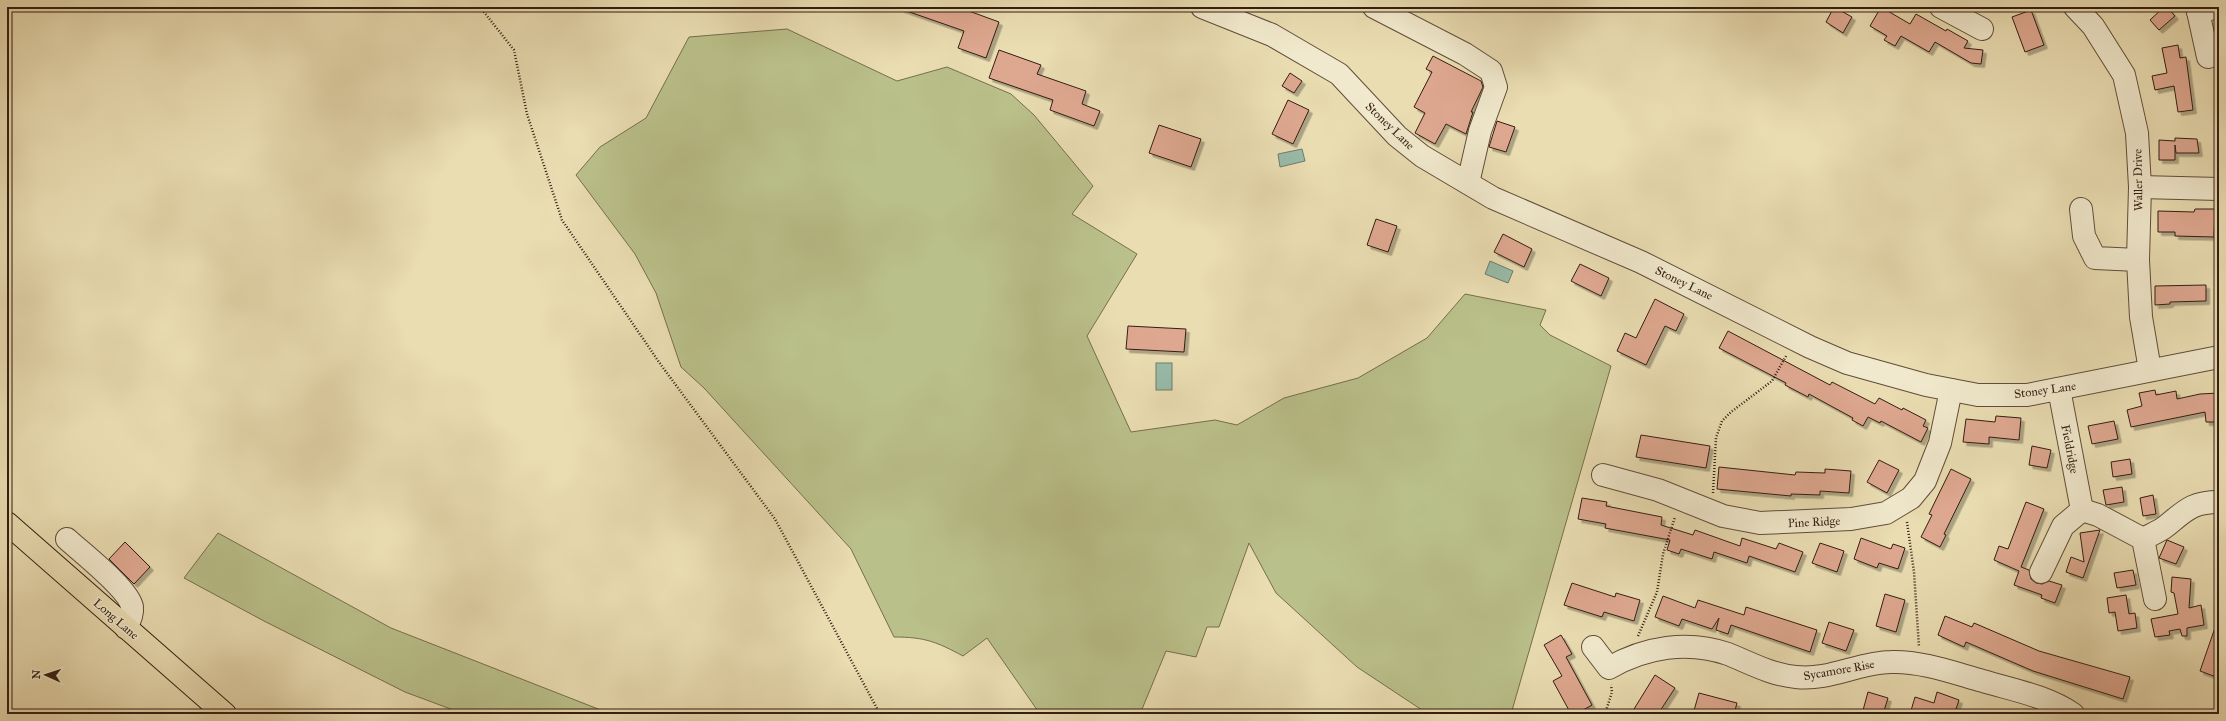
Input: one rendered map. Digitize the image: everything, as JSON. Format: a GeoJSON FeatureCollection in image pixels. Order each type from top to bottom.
{"type":"FeatureCollection","features":[{"type":"Feature","properties":{"kind":"main road","name":"Long Lane"},"geometry":{"type":"LineString","coordinates":[[7,523],[225,714]]}},
{"type":"Feature","properties":{"kind":"street","name":"Stoney Lane"},"geometry":{"type":"LineString","coordinates":[[1202,7],[1272,35],[1339,74],[1397,136],[1422,156],[1494,198],[1641,262],[1794,339],[1846,363],[1926,385],[1978,395],[2027,395],[2219,357]]}},
{"type":"Feature","properties":{"kind":"street"},"geometry":{"type":"LineString","coordinates":[[1374,7],[1464,54],[1492,71],[1496,87],[1480,131],[1468,183]]}},
{"type":"Feature","properties":{"kind":"street"},"geometry":{"type":"LineString","coordinates":[[1941,7],[1982,29]]}},
{"type":"Feature","properties":{"kind":"street","name":"Waller Drive"},"geometry":{"type":"LineString","coordinates":[[2075,7],[2093,26],[2124,75],[2137,133],[2140,187],[2138,260],[2141,317],[2150,370]]}},
{"type":"Feature","properties":{"kind":"street"},"geometry":{"type":"LineString","coordinates":[[2204,9],[2208,58]]}},
{"type":"Feature","properties":{"kind":"street"},"geometry":{"type":"LineString","coordinates":[[2140,187],[2219,189]]}},
{"type":"Feature","properties":{"kind":"street"},"geometry":{"type":"LineString","coordinates":[[2081,208],[2084,236],[2095,258],[2138,260]]}},
{"type":"Feature","properties":{"kind":"street","name":"Fieldridge"},"geometry":{"type":"LineString","coordinates":[[2059,389],[2082,510]]}},
{"type":"Feature","properties":{"kind":"street","name":"Pine Ridge"},"geometry":{"type":"LineString","coordinates":[[1603,475],[1658,490],[1723,516],[1760,523],[1851,520],[1886,513],[1911,498],[1925,481],[1940,443],[1951,390]]}},
{"type":"Feature","properties":{"kind":"street"},"geometry":{"type":"LineString","coordinates":[[2143,539],[2163,528],[2190,506],[2203,502],[2219,502]]}},
{"type":"Feature","properties":{"kind":"street"},"geometry":{"type":"LineString","coordinates":[[2041,572],[2063,526],[2082,510],[2098,515],[2143,539]]}},
{"type":"Feature","properties":{"kind":"street"},"geometry":{"type":"LineString","coordinates":[[2143,539],[2155,599]]}},
{"type":"Feature","properties":{"kind":"street"},"geometry":{"type":"LineString","coordinates":[[67,540],[93,562],[129,599],[132,610],[126,628]]}},
{"type":"Feature","properties":{"kind":"street"},"geometry":{"type":"LineString","coordinates":[[1593,647],[1609,668]]}},
{"type":"Feature","properties":{"kind":"street","name":"Sycamore Rise"},"geometry":{"type":"LineString","coordinates":[[1609,668],[1633,655],[1665,648],[1705,648],[1727,654],[1762,668],[1797,678],[1820,676],[1891,662],[1918,664],[2049,701],[2073,714]]}},
{"type":"Feature","properties":{"kind":"path"},"geometry":{"type":"LineString","coordinates":[[480,7],[514,50],[527,114],[562,220],[661,365],[775,519],[880,714]]}},
{"type":"Feature","properties":{"kind":"path"},"geometry":{"type":"LineString","coordinates":[[1710,511],[1713,503],[1716,438],[1722,421],[1731,412],[1772,381],[1794,339]]}},
{"type":"Feature","properties":{"kind":"path"},"geometry":{"type":"LineString","coordinates":[[1633,655],[1642,625],[1656,592],[1667,536],[1674,519],[1686,501]]}},
{"type":"Feature","properties":{"kind":"path"},"geometry":{"type":"LineString","coordinates":[[1903,504],[1914,572],[1918,664]]}},
{"type":"Feature","properties":{"kind":"path"},"geometry":{"type":"LineString","coordinates":[[1605,714],[1612,692],[1609,668]]}},
{"type":"Feature","properties":{"kind":"green space"},"geometry":{"type":"Polygon","coordinates":[[[787,29],[897,81],[947,67],[1011,94],[1034,115],[1093,186],[1072,214],[1137,254],[1087,336],[1131,432],[1215,420],[1237,425],[1284,398],[1358,378],[1427,338],[1465,294],[1546,310],[1540,325],[1550,335],[1611,366],[1511,714],[1428,714],[1357,667],[1276,593],[1249,543],[1219,627],[1207,627],[1196,657],[1166,651],[1140,714],[1040,714],[987,638],[963,656],[946,647],[923,639],[894,637],[851,549],[704,388],[681,367],[656,293],[635,254],[576,175],[600,147],[646,118],[689,37],[787,29]]]}},
{"type":"Feature","properties":{"kind":"green space"},"geometry":{"type":"Polygon","coordinates":[[[218,533],[391,628],[611,714],[464,714],[405,692],[264,621],[184,578],[218,533]]]}},
{"type":"Feature","properties":{"kind":"shaded area"},"geometry":{"type":"Polygon","coordinates":[[[1302,149],[1305,161],[1280,167],[1278,154],[1302,149]]]}},
{"type":"Feature","properties":{"kind":"shaded area"},"geometry":{"type":"Polygon","coordinates":[[[1490,261],[1513,271],[1508,283],[1485,274],[1490,261]]]}},
{"type":"Feature","properties":{"kind":"shaded area"},"geometry":{"type":"Polygon","coordinates":[[[1156,363],[1172,363],[1172,390],[1156,390],[1156,363]]]}},
{"type":"Feature","properties":{"kind":"building"},"geometry":{"type":"Polygon","coordinates":[[[901,7],[958,7],[999,22],[986,58],[958,48],[964,31],[901,9],[901,7]]]}},
{"type":"Feature","properties":{"kind":"building"},"geometry":{"type":"Polygon","coordinates":[[[1834,7],[1852,17],[1843,33],[1826,22],[1834,7]]]}},
{"type":"Feature","properties":{"kind":"building"},"geometry":{"type":"Polygon","coordinates":[[[1881,7],[1910,24],[1916,14],[1946,31],[1947,29],[1968,41],[1964,48],[1983,50],[1981,64],[1971,63],[1935,42],[1929,52],[1901,36],[1895,46],[1884,40],[1887,36],[1870,26],[1881,7]]]}},
{"type":"Feature","properties":{"kind":"building"},"geometry":{"type":"Polygon","coordinates":[[[2164,7],[2167,7],[2175,16],[2159,30],[2150,20],[2164,7]]]}},
{"type":"Feature","properties":{"kind":"building"},"geometry":{"type":"Polygon","coordinates":[[[2031,10],[2044,45],[2025,52],[2012,17],[2031,10]]]}},
{"type":"Feature","properties":{"kind":"building"},"geometry":{"type":"Polygon","coordinates":[[[2178,45],[2180,58],[2186,57],[2193,110],[2178,112],[2174,86],[2155,90],[2152,76],[2167,73],[2162,48],[2178,45]]]}},
{"type":"Feature","properties":{"kind":"building"},"geometry":{"type":"Polygon","coordinates":[[[999,50],[1041,65],[1037,74],[1086,91],[1082,104],[1100,111],[1094,126],[1050,110],[1053,100],[989,78],[999,50]]]}},
{"type":"Feature","properties":{"kind":"building"},"geometry":{"type":"Polygon","coordinates":[[[1433,56],[1481,81],[1483,87],[1471,112],[1473,112],[1466,134],[1446,124],[1435,144],[1415,133],[1425,113],[1414,107],[1432,72],[1426,69],[1433,56]]]}},
{"type":"Feature","properties":{"kind":"building"},"geometry":{"type":"Polygon","coordinates":[[[1290,73],[1302,81],[1294,93],[1282,86],[1290,73]]]}},
{"type":"Feature","properties":{"kind":"building"},"geometry":{"type":"Polygon","coordinates":[[[1288,100],[1309,110],[1293,144],[1272,134],[1288,100]]]}},
{"type":"Feature","properties":{"kind":"building"},"geometry":{"type":"Polygon","coordinates":[[[1497,121],[1515,127],[1506,152],[1489,147],[1497,121]]]}},
{"type":"Feature","properties":{"kind":"building"},"geometry":{"type":"Polygon","coordinates":[[[1159,125],[1201,139],[1191,167],[1149,153],[1159,125]]]}},
{"type":"Feature","properties":{"kind":"building"},"geometry":{"type":"Polygon","coordinates":[[[2175,138],[2197,139],[2199,153],[2176,153],[2175,145],[2175,160],[2159,160],[2159,140],[2175,141],[2175,138]]]}},
{"type":"Feature","properties":{"kind":"building"},"geometry":{"type":"Polygon","coordinates":[[[2195,209],[2215,209],[2214,237],[2175,236],[2175,232],[2158,232],[2158,211],[2194,212],[2195,209]]]}},
{"type":"Feature","properties":{"kind":"building"},"geometry":{"type":"Polygon","coordinates":[[[1376,219],[1397,226],[1388,252],[1367,245],[1376,219]]]}},
{"type":"Feature","properties":{"kind":"building"},"geometry":{"type":"Polygon","coordinates":[[[1503,234],[1532,249],[1524,267],[1494,252],[1503,234]]]}},
{"type":"Feature","properties":{"kind":"building"},"geometry":{"type":"Polygon","coordinates":[[[1580,264],[1609,278],[1601,296],[1571,281],[1580,264]]]}},
{"type":"Feature","properties":{"kind":"building"},"geometry":{"type":"Polygon","coordinates":[[[2206,285],[2206,301],[2170,302],[2170,304],[2155,305],[2155,286],[2206,285]]]}},
{"type":"Feature","properties":{"kind":"building"},"geometry":{"type":"Polygon","coordinates":[[[1655,299],[1684,314],[1676,331],[1665,326],[1646,365],[1617,351],[1625,333],[1636,338],[1655,299]]]}},
{"type":"Feature","properties":{"kind":"building"},"geometry":{"type":"Polygon","coordinates":[[[1128,326],[1186,329],[1184,352],[1126,349],[1128,326]]]}},
{"type":"Feature","properties":{"kind":"building"},"geometry":{"type":"Polygon","coordinates":[[[1728,331],[1830,385],[1832,382],[1875,404],[1879,398],[1926,420],[1923,426],[1928,428],[1921,442],[1881,421],[1880,423],[1868,417],[1863,426],[1852,420],[1853,418],[1809,394],[1808,397],[1785,385],[1786,383],[1719,348],[1728,331]]]}},
{"type":"Feature","properties":{"kind":"building"},"geometry":{"type":"Polygon","coordinates":[[[2155,390],[2156,395],[2176,391],[2177,399],[2200,394],[2219,393],[2219,422],[2206,422],[2205,412],[2131,427],[2127,410],[2142,406],[2139,393],[2155,390]]]}},
{"type":"Feature","properties":{"kind":"building"},"geometry":{"type":"Polygon","coordinates":[[[1996,416],[2021,418],[2019,440],[1989,437],[1989,444],[1963,442],[1966,419],[1995,422],[1996,416]]]}},
{"type":"Feature","properties":{"kind":"building"},"geometry":{"type":"Polygon","coordinates":[[[2114,421],[2118,439],[2092,444],[2088,426],[2114,421]]]}},
{"type":"Feature","properties":{"kind":"building"},"geometry":{"type":"Polygon","coordinates":[[[1641,435],[1710,446],[1706,468],[1636,457],[1641,435]]]}},
{"type":"Feature","properties":{"kind":"building"},"geometry":{"type":"Polygon","coordinates":[[[2032,446],[2051,450],[2047,468],[2029,465],[2032,446]]]}},
{"type":"Feature","properties":{"kind":"building"},"geometry":{"type":"Polygon","coordinates":[[[2130,459],[2132,474],[2113,477],[2111,462],[2130,459]]]}},
{"type":"Feature","properties":{"kind":"building"},"geometry":{"type":"Polygon","coordinates":[[[1879,460],[1899,470],[1887,493],[1867,482],[1879,460]]]}},
{"type":"Feature","properties":{"kind":"building"},"geometry":{"type":"Polygon","coordinates":[[[1719,467],[1795,475],[1796,472],[1825,473],[1825,469],[1851,471],[1849,493],[1820,491],[1820,495],[1791,494],[1791,496],[1717,489],[1719,467]]]}},
{"type":"Feature","properties":{"kind":"building"},"geometry":{"type":"Polygon","coordinates":[[[1951,469],[1971,479],[1944,534],[1946,535],[1940,547],[1921,537],[1932,515],[1929,514],[1951,469]]]}},
{"type":"Feature","properties":{"kind":"building"},"geometry":{"type":"Polygon","coordinates":[[[2122,487],[2124,502],[2106,505],[2103,490],[2122,487]]]}},
{"type":"Feature","properties":{"kind":"building"},"geometry":{"type":"Polygon","coordinates":[[[2153,495],[2156,514],[2143,516],[2140,498],[2153,495]]]}},
{"type":"Feature","properties":{"kind":"building"},"geometry":{"type":"Polygon","coordinates":[[[1582,498],[1607,502],[1606,506],[1662,517],[1661,525],[1693,535],[1695,530],[1740,546],[1742,538],[1776,549],[1779,543],[1803,552],[1795,572],[1749,556],[1747,563],[1714,552],[1712,559],[1681,549],[1679,554],[1667,550],[1670,540],[1605,528],[1606,524],[1578,519],[1582,498]]]}},
{"type":"Feature","properties":{"kind":"building"},"geometry":{"type":"Polygon","coordinates":[[[2026,502],[2044,509],[2021,567],[2029,570],[2031,579],[2036,583],[2042,584],[2049,581],[2062,585],[2055,603],[2041,598],[2042,595],[2014,585],[2019,571],[1994,560],[1999,546],[2008,549],[2026,502]]]}},
{"type":"Feature","properties":{"kind":"building"},"geometry":{"type":"Polygon","coordinates":[[[2100,530],[2083,578],[2066,572],[2071,557],[2084,562],[2080,533],[2100,530]]]}},
{"type":"Feature","properties":{"kind":"building"},"geometry":{"type":"Polygon","coordinates":[[[1861,538],[1891,549],[1893,544],[1905,548],[1898,569],[1879,563],[1877,568],[1854,559],[1861,538]]]}},
{"type":"Feature","properties":{"kind":"building"},"geometry":{"type":"Polygon","coordinates":[[[2167,540],[2184,547],[2176,564],[2159,558],[2167,540]]]}},
{"type":"Feature","properties":{"kind":"building"},"geometry":{"type":"Polygon","coordinates":[[[125,542],[150,567],[134,584],[109,559],[125,542]]]}},
{"type":"Feature","properties":{"kind":"building"},"geometry":{"type":"Polygon","coordinates":[[[1820,543],[1844,551],[1837,572],[1812,563],[1820,543]]]}},
{"type":"Feature","properties":{"kind":"building"},"geometry":{"type":"Polygon","coordinates":[[[2133,570],[2136,585],[2117,588],[2114,573],[2133,570]]]}},
{"type":"Feature","properties":{"kind":"building"},"geometry":{"type":"Polygon","coordinates":[[[2172,577],[2191,579],[2189,608],[2201,605],[2204,625],[2187,628],[2187,636],[2182,636],[2180,629],[2169,631],[2170,635],[2155,637],[2151,619],[2178,614],[2174,593],[2171,592],[2172,577]]]}},
{"type":"Feature","properties":{"kind":"building"},"geometry":{"type":"Polygon","coordinates":[[[1572,583],[1615,597],[1616,593],[1640,600],[1634,621],[1604,612],[1602,617],[1564,605],[1572,583]]]}},
{"type":"Feature","properties":{"kind":"building"},"geometry":{"type":"Polygon","coordinates":[[[1885,594],[1905,600],[1896,632],[1876,626],[1885,594]]]}},
{"type":"Feature","properties":{"kind":"building"},"geometry":{"type":"Polygon","coordinates":[[[2126,595],[2129,614],[2135,613],[2137,628],[2118,631],[2115,612],[2109,613],[2107,598],[2126,595]]]}},
{"type":"Feature","properties":{"kind":"building"},"geometry":{"type":"Polygon","coordinates":[[[1663,596],[1695,608],[1698,600],[1744,615],[1746,607],[1817,630],[1810,652],[1731,625],[1728,634],[1716,630],[1719,618],[1712,629],[1682,619],[1679,626],[1655,617],[1663,596]]]}},
{"type":"Feature","properties":{"kind":"building"},"geometry":{"type":"Polygon","coordinates":[[[1945,616],[1972,627],[1974,623],[2039,651],[2130,677],[2123,699],[2033,671],[1966,642],[1964,647],[1938,635],[1945,616]]]}},
{"type":"Feature","properties":{"kind":"building"},"geometry":{"type":"Polygon","coordinates":[[[1829,622],[1854,630],[1846,651],[1822,643],[1829,622]]]}},
{"type":"Feature","properties":{"kind":"building"},"geometry":{"type":"Polygon","coordinates":[[[2217,622],[2219,622],[2219,678],[2200,671],[2217,622]]]}},
{"type":"Feature","properties":{"kind":"building"},"geometry":{"type":"Polygon","coordinates":[[[1561,635],[1572,654],[1566,657],[1592,705],[1576,714],[1571,714],[1553,681],[1562,676],[1544,645],[1561,635]]]}},
{"type":"Feature","properties":{"kind":"building"},"geometry":{"type":"Polygon","coordinates":[[[1655,675],[1675,688],[1658,714],[1642,714],[1634,709],[1655,675]]]}},
{"type":"Feature","properties":{"kind":"building"},"geometry":{"type":"Polygon","coordinates":[[[1868,692],[1888,698],[1883,714],[1862,714],[1868,692]]]}},
{"type":"Feature","properties":{"kind":"building"},"geometry":{"type":"Polygon","coordinates":[[[1937,692],[1959,700],[1956,709],[1960,711],[1960,714],[1910,714],[1915,697],[1934,703],[1937,692]]]}},
{"type":"Feature","properties":{"kind":"building"},"geometry":{"type":"Polygon","coordinates":[[[1699,693],[1737,703],[1734,714],[1693,714],[1699,693]]]}}]}
